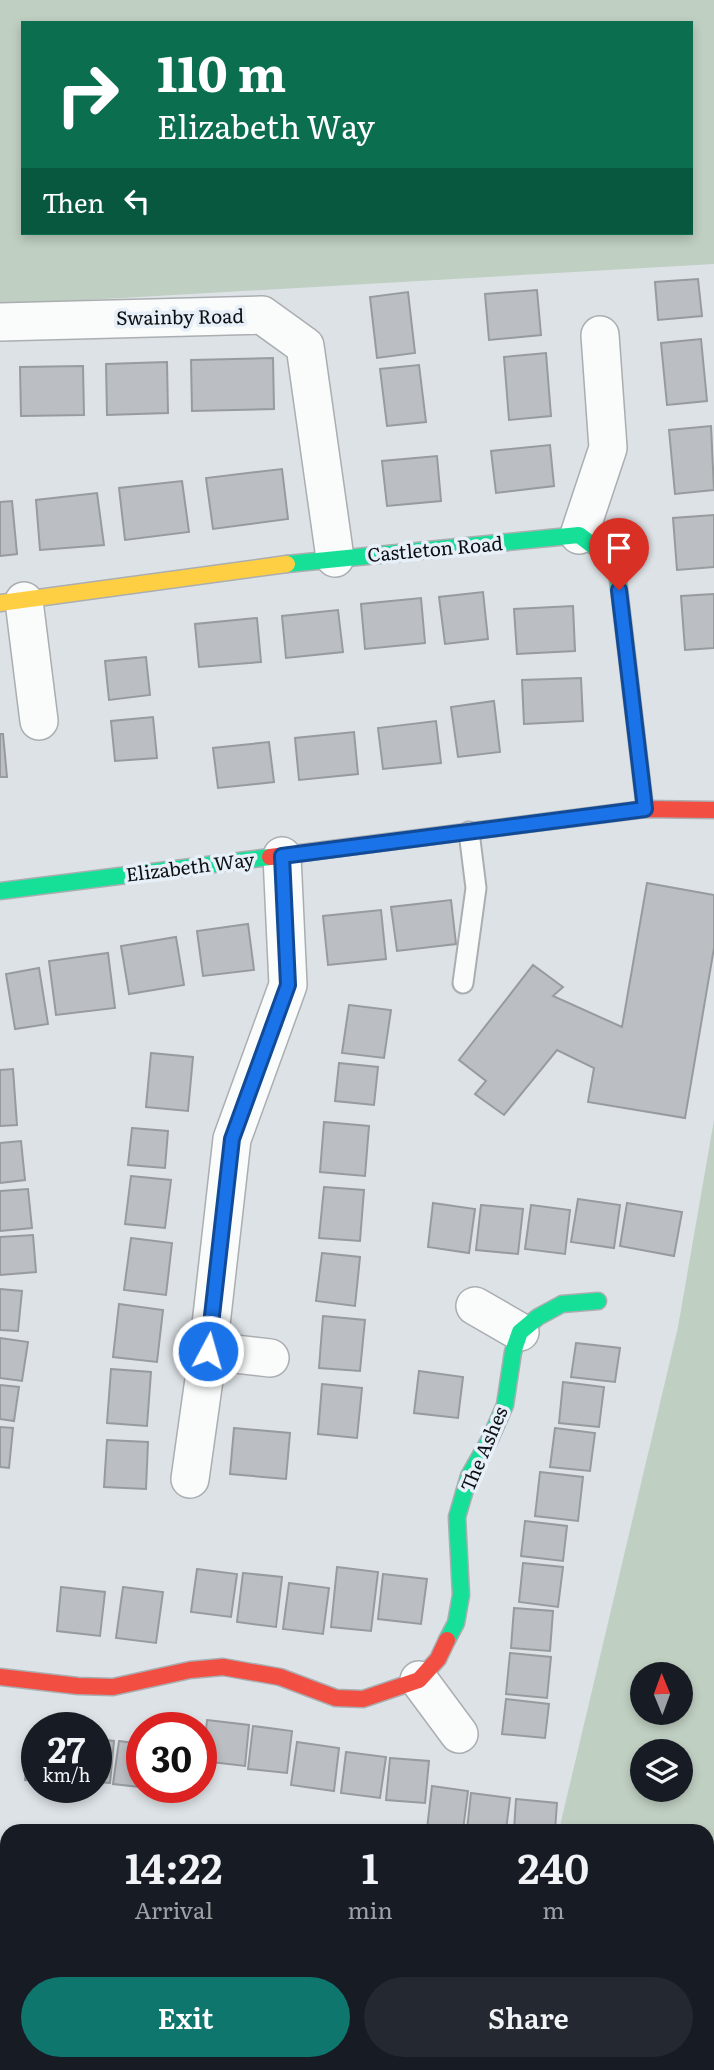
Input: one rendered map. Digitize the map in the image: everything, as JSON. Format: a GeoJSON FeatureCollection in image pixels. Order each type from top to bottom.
{"type":"FeatureCollection","features":[{"type":"Feature","properties":{"kind":"street","name":"Swainby Road"},"geometry":{"type":"LineString","coordinates":[[0,322],[262,315],[305,346],[335,558]]}},
{"type":"Feature","properties":{"kind":"street"},"geometry":{"type":"LineString","coordinates":[[600,335],[608,448],[579,535],[616,563],[645,809]]}},
{"type":"Feature","properties":{"kind":"street","name":"Castleton Road"},"geometry":{"type":"LineString","coordinates":[[12,602],[335,558],[579,535]]}},
{"type":"Feature","properties":{"kind":"street"},"geometry":{"type":"LineString","coordinates":[[12,602],[39,721]]}},
{"type":"Feature","properties":{"kind":"street","name":"Elizabeth Way"},"geometry":{"type":"LineString","coordinates":[[0,891],[645,809],[714,810]]}},
{"type":"Feature","properties":{"kind":"street"},"geometry":{"type":"LineString","coordinates":[[190,1479],[208,1351],[232,1139],[288,985],[282,856]]}},
{"type":"Feature","properties":{"kind":"street"},"geometry":{"type":"LineString","coordinates":[[475,1306],[520,1332],[537,1317],[562,1304],[598,1301]]}},
{"type":"Feature","properties":{"kind":"street","name":"The Ashes"},"geometry":{"type":"LineString","coordinates":[[419,1680],[438,1659],[456,1623],[461,1595],[457,1517],[469,1476],[505,1405],[513,1352],[520,1332]]}},
{"type":"Feature","properties":{"kind":"street"},"geometry":{"type":"LineString","coordinates":[[208,1351],[270,1359]]}},
{"type":"Feature","properties":{"kind":"street"},"geometry":{"type":"LineString","coordinates":[[0,1677],[113,1687],[142,1683],[190,1670],[223,1667],[280,1677],[336,1698],[363,1699],[419,1680],[458,1734]]}},
{"type":"Feature","properties":{"kind":"lane"},"geometry":{"type":"LineString","coordinates":[[463,983],[475,888],[469,832]]}},
{"type":"Feature","properties":{"kind":"green space"},"geometry":{"type":"Polygon","coordinates":[[[0,0],[714,0],[714,264],[0,305],[0,0]]]}},
{"type":"Feature","properties":{"kind":"green space"},"geometry":{"type":"Polygon","coordinates":[[[714,1120],[714,1824],[560,1824],[678,1327],[714,1120]]]}},
{"type":"Feature","properties":{"kind":"building"},"geometry":{"type":"Polygon","coordinates":[[[698,279],[702,316],[658,320],[655,282],[698,279]]]}},
{"type":"Feature","properties":{"kind":"building"},"geometry":{"type":"Polygon","coordinates":[[[537,290],[541,335],[489,340],[485,294],[537,290]]]}},
{"type":"Feature","properties":{"kind":"building"},"geometry":{"type":"Polygon","coordinates":[[[408,292],[415,353],[377,358],[370,297],[408,292]]]}},
{"type":"Feature","properties":{"kind":"building"},"geometry":{"type":"Polygon","coordinates":[[[701,339],[707,401],[667,405],[661,343],[701,339]]]}},
{"type":"Feature","properties":{"kind":"building"},"geometry":{"type":"Polygon","coordinates":[[[546,353],[551,416],[509,420],[504,357],[546,353]]]}},
{"type":"Feature","properties":{"kind":"building"},"geometry":{"type":"Polygon","coordinates":[[[273,358],[274,409],[192,411],[191,360],[273,358]]]}},
{"type":"Feature","properties":{"kind":"building"},"geometry":{"type":"Polygon","coordinates":[[[167,362],[168,413],[107,415],[106,364],[167,362]]]}},
{"type":"Feature","properties":{"kind":"building"},"geometry":{"type":"Polygon","coordinates":[[[419,365],[426,422],[387,426],[380,369],[419,365]]]}},
{"type":"Feature","properties":{"kind":"building"},"geometry":{"type":"Polygon","coordinates":[[[83,366],[84,415],[21,416],[20,367],[83,366]]]}},
{"type":"Feature","properties":{"kind":"building"},"geometry":{"type":"Polygon","coordinates":[[[711,426],[714,490],[675,494],[669,430],[711,426]]]}},
{"type":"Feature","properties":{"kind":"building"},"geometry":{"type":"Polygon","coordinates":[[[550,445],[554,486],[496,493],[491,451],[550,445]]]}},
{"type":"Feature","properties":{"kind":"building"},"geometry":{"type":"Polygon","coordinates":[[[437,456],[441,501],[387,506],[382,461],[437,456]]]}},
{"type":"Feature","properties":{"kind":"building"},"geometry":{"type":"Polygon","coordinates":[[[282,469],[288,519],[213,529],[206,478],[282,469]]]}},
{"type":"Feature","properties":{"kind":"building"},"geometry":{"type":"Polygon","coordinates":[[[182,481],[189,532],[125,540],[119,488],[182,481]]]}},
{"type":"Feature","properties":{"kind":"building"},"geometry":{"type":"Polygon","coordinates":[[[97,493],[104,545],[40,550],[36,500],[97,493]]]}},
{"type":"Feature","properties":{"kind":"building"},"geometry":{"type":"Polygon","coordinates":[[[12,501],[17,554],[0,556],[0,502],[12,501]]]}},
{"type":"Feature","properties":{"kind":"building"},"geometry":{"type":"Polygon","coordinates":[[[714,515],[714,567],[677,570],[673,518],[714,515]]]}},
{"type":"Feature","properties":{"kind":"building"},"geometry":{"type":"Polygon","coordinates":[[[483,592],[488,639],[445,644],[439,597],[483,592]]]}},
{"type":"Feature","properties":{"kind":"building"},"geometry":{"type":"Polygon","coordinates":[[[714,594],[714,648],[685,650],[681,596],[714,594]]]}},
{"type":"Feature","properties":{"kind":"building"},"geometry":{"type":"Polygon","coordinates":[[[421,598],[425,643],[365,649],[361,604],[421,598]]]}},
{"type":"Feature","properties":{"kind":"building"},"geometry":{"type":"Polygon","coordinates":[[[573,606],[575,651],[517,654],[514,609],[573,606]]]}},
{"type":"Feature","properties":{"kind":"building"},"geometry":{"type":"Polygon","coordinates":[[[338,610],[343,652],[286,658],[282,616],[338,610]]]}},
{"type":"Feature","properties":{"kind":"building"},"geometry":{"type":"Polygon","coordinates":[[[257,618],[261,662],[199,667],[195,624],[257,618]]]}},
{"type":"Feature","properties":{"kind":"building"},"geometry":{"type":"Polygon","coordinates":[[[146,657],[150,695],[109,700],[105,661],[146,657]]]}},
{"type":"Feature","properties":{"kind":"building"},"geometry":{"type":"Polygon","coordinates":[[[581,678],[583,721],[524,724],[522,680],[581,678]]]}},
{"type":"Feature","properties":{"kind":"building"},"geometry":{"type":"Polygon","coordinates":[[[494,701],[500,752],[458,757],[451,707],[494,701]]]}},
{"type":"Feature","properties":{"kind":"building"},"geometry":{"type":"Polygon","coordinates":[[[153,717],[157,758],[115,761],[111,721],[153,717]]]}},
{"type":"Feature","properties":{"kind":"building"},"geometry":{"type":"Polygon","coordinates":[[[436,721],[441,763],[383,769],[378,728],[436,721]]]}},
{"type":"Feature","properties":{"kind":"building"},"geometry":{"type":"Polygon","coordinates":[[[354,732],[358,774],[299,780],[295,738],[354,732]]]}},
{"type":"Feature","properties":{"kind":"building"},"geometry":{"type":"Polygon","coordinates":[[[0,734],[3,734],[7,777],[0,777],[0,734]]]}},
{"type":"Feature","properties":{"kind":"building"},"geometry":{"type":"Polygon","coordinates":[[[269,742],[274,782],[218,788],[213,748],[269,742]]]}},
{"type":"Feature","properties":{"kind":"building"},"geometry":{"type":"Polygon","coordinates":[[[647,883],[714,895],[714,948],[685,1118],[588,1102],[594,1068],[557,1050],[504,1115],[475,1094],[486,1081],[459,1060],[533,965],[563,987],[553,996],[622,1027],[647,883]]]}},
{"type":"Feature","properties":{"kind":"building"},"geometry":{"type":"Polygon","coordinates":[[[451,900],[456,944],[397,951],[391,907],[451,900]]]}},
{"type":"Feature","properties":{"kind":"building"},"geometry":{"type":"Polygon","coordinates":[[[381,910],[386,959],[328,965],[323,916],[381,910]]]}},
{"type":"Feature","properties":{"kind":"building"},"geometry":{"type":"Polygon","coordinates":[[[248,924],[254,970],[203,976],[197,931],[248,924]]]}},
{"type":"Feature","properties":{"kind":"building"},"geometry":{"type":"Polygon","coordinates":[[[176,937],[184,985],[129,994],[121,946],[176,937]]]}},
{"type":"Feature","properties":{"kind":"building"},"geometry":{"type":"Polygon","coordinates":[[[108,953],[115,1008],[56,1015],[49,961],[108,953]]]}},
{"type":"Feature","properties":{"kind":"building"},"geometry":{"type":"Polygon","coordinates":[[[39,968],[48,1024],[15,1029],[6,974],[39,968]]]}},
{"type":"Feature","properties":{"kind":"building"},"geometry":{"type":"Polygon","coordinates":[[[349,1005],[391,1010],[384,1058],[342,1053],[349,1005]]]}},
{"type":"Feature","properties":{"kind":"building"},"geometry":{"type":"Polygon","coordinates":[[[151,1053],[193,1057],[188,1111],[146,1107],[151,1053]]]}},
{"type":"Feature","properties":{"kind":"building"},"geometry":{"type":"Polygon","coordinates":[[[339,1063],[378,1067],[374,1105],[335,1101],[339,1063]]]}},
{"type":"Feature","properties":{"kind":"building"},"geometry":{"type":"Polygon","coordinates":[[[13,1069],[17,1125],[0,1126],[0,1070],[13,1069]]]}},
{"type":"Feature","properties":{"kind":"building"},"geometry":{"type":"Polygon","coordinates":[[[324,1122],[369,1126],[365,1176],[320,1172],[324,1122]]]}},
{"type":"Feature","properties":{"kind":"building"},"geometry":{"type":"Polygon","coordinates":[[[132,1128],[168,1131],[165,1168],[128,1165],[132,1128]]]}},
{"type":"Feature","properties":{"kind":"building"},"geometry":{"type":"Polygon","coordinates":[[[21,1141],[25,1180],[0,1183],[0,1143],[21,1141]]]}},
{"type":"Feature","properties":{"kind":"building"},"geometry":{"type":"Polygon","coordinates":[[[131,1176],[171,1180],[165,1228],[125,1224],[131,1176]]]}},
{"type":"Feature","properties":{"kind":"building"},"geometry":{"type":"Polygon","coordinates":[[[324,1187],[364,1190],[360,1241],[319,1238],[324,1187]]]}},
{"type":"Feature","properties":{"kind":"building"},"geometry":{"type":"Polygon","coordinates":[[[28,1189],[32,1228],[0,1231],[0,1191],[28,1189]]]}},
{"type":"Feature","properties":{"kind":"building"},"geometry":{"type":"Polygon","coordinates":[[[578,1199],[620,1205],[614,1248],[571,1242],[578,1199]]]}},
{"type":"Feature","properties":{"kind":"building"},"geometry":{"type":"Polygon","coordinates":[[[433,1203],[475,1209],[469,1253],[428,1247],[433,1203]]]}},
{"type":"Feature","properties":{"kind":"building"},"geometry":{"type":"Polygon","coordinates":[[[627,1203],[682,1212],[674,1256],[620,1246],[627,1203]]]}},
{"type":"Feature","properties":{"kind":"building"},"geometry":{"type":"Polygon","coordinates":[[[481,1205],[523,1209],[518,1254],[476,1250],[481,1205]]]}},
{"type":"Feature","properties":{"kind":"building"},"geometry":{"type":"Polygon","coordinates":[[[531,1205],[570,1210],[565,1254],[525,1249],[531,1205]]]}},
{"type":"Feature","properties":{"kind":"building"},"geometry":{"type":"Polygon","coordinates":[[[33,1235],[36,1272],[0,1275],[0,1237],[33,1235]]]}},
{"type":"Feature","properties":{"kind":"building"},"geometry":{"type":"Polygon","coordinates":[[[131,1238],[172,1243],[166,1295],[124,1290],[131,1238]]]}},
{"type":"Feature","properties":{"kind":"building"},"geometry":{"type":"Polygon","coordinates":[[[322,1253],[360,1257],[355,1306],[316,1301],[322,1253]]]}},
{"type":"Feature","properties":{"kind":"building"},"geometry":{"type":"Polygon","coordinates":[[[0,1289],[22,1291],[18,1331],[0,1330],[0,1289]]]}},
{"type":"Feature","properties":{"kind":"building"},"geometry":{"type":"Polygon","coordinates":[[[119,1304],[163,1310],[157,1362],[113,1357],[119,1304]]]}},
{"type":"Feature","properties":{"kind":"building"},"geometry":{"type":"Polygon","coordinates":[[[323,1316],[365,1320],[360,1371],[319,1368],[323,1316]]]}},
{"type":"Feature","properties":{"kind":"building"},"geometry":{"type":"Polygon","coordinates":[[[0,1338],[28,1342],[22,1381],[0,1378],[0,1338]]]}},
{"type":"Feature","properties":{"kind":"building"},"geometry":{"type":"Polygon","coordinates":[[[576,1343],[620,1348],[615,1382],[571,1377],[576,1343]]]}},
{"type":"Feature","properties":{"kind":"building"},"geometry":{"type":"Polygon","coordinates":[[[111,1369],[151,1372],[147,1426],[107,1423],[111,1369]]]}},
{"type":"Feature","properties":{"kind":"building"},"geometry":{"type":"Polygon","coordinates":[[[419,1371],[463,1377],[458,1418],[414,1413],[419,1371]]]}},
{"type":"Feature","properties":{"kind":"building"},"geometry":{"type":"Polygon","coordinates":[[[563,1382],[604,1387],[599,1427],[559,1423],[563,1382]]]}},
{"type":"Feature","properties":{"kind":"building"},"geometry":{"type":"Polygon","coordinates":[[[322,1384],[362,1388],[357,1438],[318,1434],[322,1384]]]}},
{"type":"Feature","properties":{"kind":"building"},"geometry":{"type":"Polygon","coordinates":[[[0,1385],[19,1387],[14,1421],[0,1419],[0,1385]]]}},
{"type":"Feature","properties":{"kind":"building"},"geometry":{"type":"Polygon","coordinates":[[[0,1427],[13,1428],[9,1468],[0,1467],[0,1427]]]}},
{"type":"Feature","properties":{"kind":"building"},"geometry":{"type":"Polygon","coordinates":[[[234,1428],[290,1433],[286,1479],[230,1474],[234,1428]]]}},
{"type":"Feature","properties":{"kind":"building"},"geometry":{"type":"Polygon","coordinates":[[[555,1428],[595,1433],[590,1471],[550,1467],[555,1428]]]}},
{"type":"Feature","properties":{"kind":"building"},"geometry":{"type":"Polygon","coordinates":[[[107,1440],[148,1442],[146,1489],[104,1487],[107,1440]]]}},
{"type":"Feature","properties":{"kind":"building"},"geometry":{"type":"Polygon","coordinates":[[[540,1472],[583,1477],[578,1521],[535,1516],[540,1472]]]}},
{"type":"Feature","properties":{"kind":"building"},"geometry":{"type":"Polygon","coordinates":[[[525,1521],[567,1526],[563,1561],[521,1556],[525,1521]]]}},
{"type":"Feature","properties":{"kind":"building"},"geometry":{"type":"Polygon","coordinates":[[[523,1563],[563,1567],[558,1607],[519,1602],[523,1563]]]}},
{"type":"Feature","properties":{"kind":"building"},"geometry":{"type":"Polygon","coordinates":[[[337,1567],[378,1572],[371,1631],[331,1627],[337,1567]]]}},
{"type":"Feature","properties":{"kind":"building"},"geometry":{"type":"Polygon","coordinates":[[[197,1569],[237,1574],[231,1617],[191,1612],[197,1569]]]}},
{"type":"Feature","properties":{"kind":"building"},"geometry":{"type":"Polygon","coordinates":[[[243,1573],[282,1577],[276,1627],[237,1622],[243,1573]]]}},
{"type":"Feature","properties":{"kind":"building"},"geometry":{"type":"Polygon","coordinates":[[[383,1574],[427,1579],[421,1624],[378,1619],[383,1574]]]}},
{"type":"Feature","properties":{"kind":"building"},"geometry":{"type":"Polygon","coordinates":[[[289,1583],[329,1588],[323,1634],[283,1629],[289,1583]]]}},
{"type":"Feature","properties":{"kind":"building"},"geometry":{"type":"Polygon","coordinates":[[[61,1587],[105,1592],[100,1636],[57,1631],[61,1587]]]}},
{"type":"Feature","properties":{"kind":"building"},"geometry":{"type":"Polygon","coordinates":[[[123,1587],[163,1592],[156,1643],[116,1638],[123,1587]]]}},
{"type":"Feature","properties":{"kind":"building"},"geometry":{"type":"Polygon","coordinates":[[[514,1608],[553,1611],[550,1651],[511,1648],[514,1608]]]}},
{"type":"Feature","properties":{"kind":"building"},"geometry":{"type":"Polygon","coordinates":[[[510,1653],[551,1657],[547,1698],[506,1694],[510,1653]]]}},
{"type":"Feature","properties":{"kind":"building"},"geometry":{"type":"Polygon","coordinates":[[[506,1699],[549,1704],[545,1738],[502,1734],[506,1699]]]}},
{"type":"Feature","properties":{"kind":"building"},"geometry":{"type":"Polygon","coordinates":[[[217,1721],[249,1725],[245,1766],[217,1763],[217,1721]]]}},
{"type":"Feature","properties":{"kind":"building"},"geometry":{"type":"Polygon","coordinates":[[[253,1726],[292,1731],[287,1773],[248,1769],[253,1726]]]}},
{"type":"Feature","properties":{"kind":"building"},"geometry":{"type":"Polygon","coordinates":[[[119,1741],[126,1742],[126,1785],[113,1784],[119,1741]]]}},
{"type":"Feature","properties":{"kind":"building"},"geometry":{"type":"Polygon","coordinates":[[[297,1742],[339,1748],[334,1791],[291,1785],[297,1742]]]}},
{"type":"Feature","properties":{"kind":"building"},"geometry":{"type":"Polygon","coordinates":[[[346,1752],[386,1757],[380,1798],[341,1793],[346,1752]]]}},
{"type":"Feature","properties":{"kind":"building"},"geometry":{"type":"Polygon","coordinates":[[[390,1758],[429,1761],[425,1803],[386,1800],[390,1758]]]}},
{"type":"Feature","properties":{"kind":"building"},"geometry":{"type":"Polygon","coordinates":[[[432,1786],[468,1791],[464,1824],[428,1824],[432,1786]]]}},
{"type":"Feature","properties":{"kind":"building"},"geometry":{"type":"Polygon","coordinates":[[[471,1793],[510,1798],[507,1824],[468,1824],[471,1793]]]}},
{"type":"Feature","properties":{"kind":"building"},"geometry":{"type":"Polygon","coordinates":[[[516,1799],[557,1803],[555,1824],[514,1824],[516,1799]]]}},
{"type":"Feature","properties":{"kind":"traffic: fast"},"geometry":{"type":"LineString","coordinates":[[287,564],[579,535],[616,563],[645,809]]}},
{"type":"Feature","properties":{"kind":"traffic: fast"},"geometry":{"type":"LineString","coordinates":[[0,891],[270,857]]}},
{"type":"Feature","properties":{"kind":"traffic: fast"},"geometry":{"type":"LineString","coordinates":[[447,1640],[456,1623],[461,1595],[457,1517],[469,1476],[505,1405],[513,1352],[520,1332],[538,1317],[562,1304],[598,1301]]}},
{"type":"Feature","properties":{"kind":"traffic: slow"},"geometry":{"type":"LineString","coordinates":[[0,603],[287,564]]}},
{"type":"Feature","properties":{"kind":"traffic: jam"},"geometry":{"type":"LineString","coordinates":[[270,857],[645,809],[714,810]]}},
{"type":"Feature","properties":{"kind":"traffic: jam"},"geometry":{"type":"LineString","coordinates":[[0,1677],[113,1687],[190,1670],[223,1667],[280,1677],[336,1698],[363,1699],[419,1680],[438,1659],[447,1640]]}},
{"type":"Feature","properties":{"kind":"route"},"geometry":{"type":"LineString","coordinates":[[208,1351],[232,1139],[288,985],[282,856],[645,809],[619,590]]}}]}
